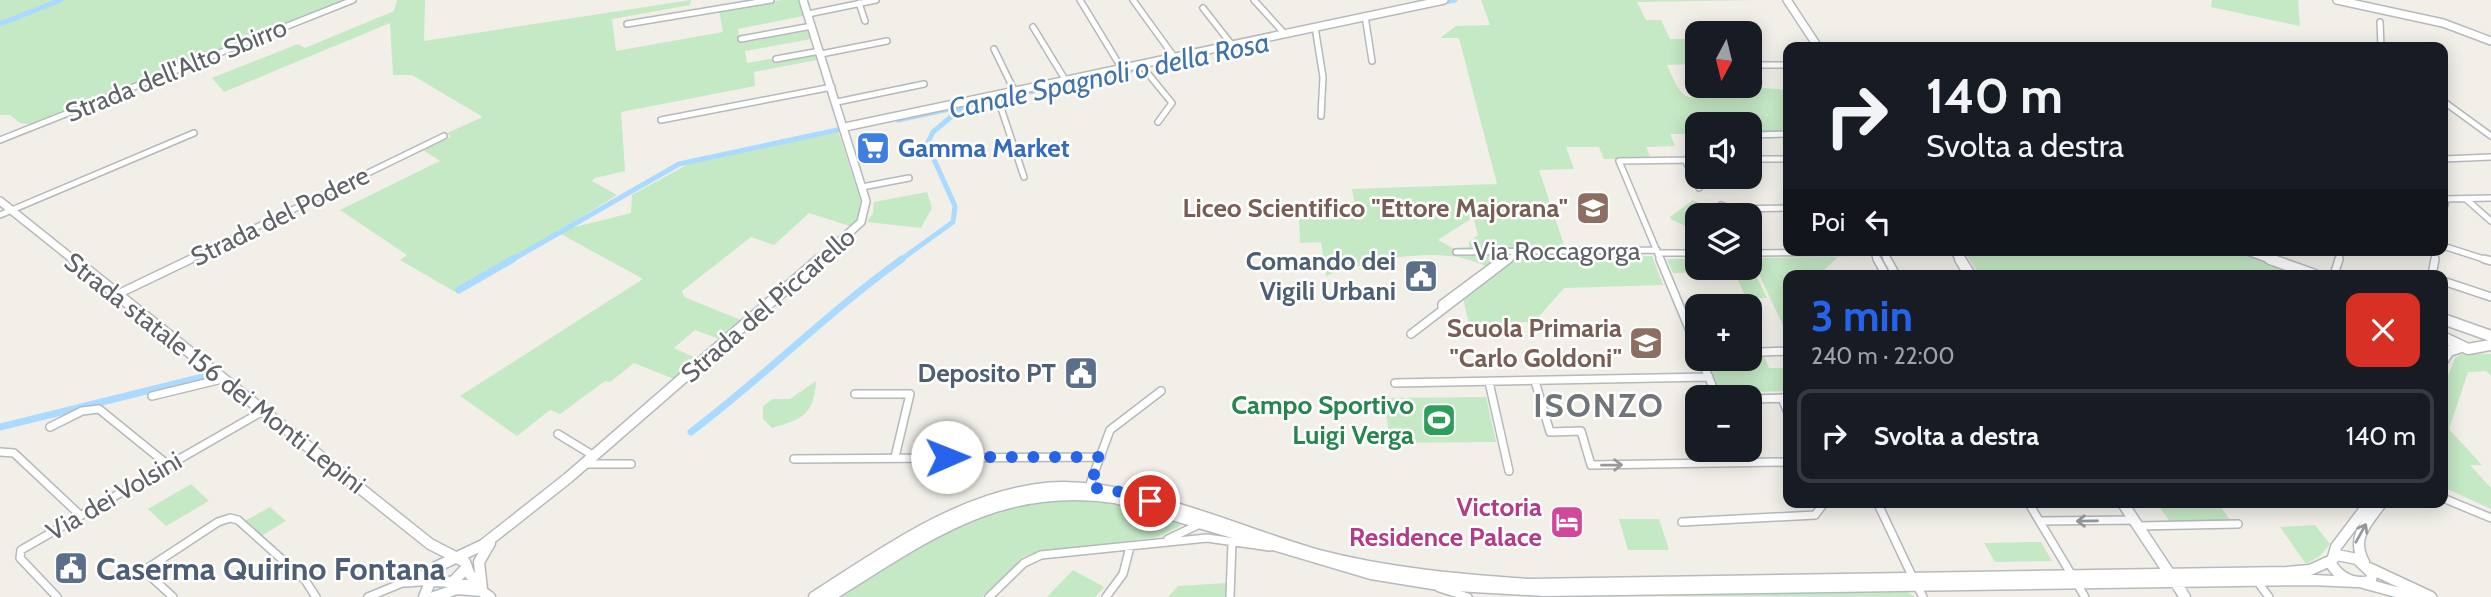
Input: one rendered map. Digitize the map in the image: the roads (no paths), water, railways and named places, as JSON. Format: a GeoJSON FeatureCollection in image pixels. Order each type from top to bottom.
{"type":"FeatureCollection","features":[{"type":"Feature","properties":{"kind":"street","name":"Strada dell'Alto Sbirro"},"geometry":{"type":"LineString","coordinates":[[0,140],[353,0]]}},
{"type":"Feature","properties":{"kind":"street"},"geometry":{"type":"LineString","coordinates":[[627,24],[771,0]]}},
{"type":"Feature","properties":{"kind":"street","name":"Strada del Piccarello"},"geometry":{"type":"LineString","coordinates":[[467,567],[495,536],[585,464],[855,230],[866,212],[866,203],[845,127],[803,0]]}},
{"type":"Feature","properties":{"kind":"street"},"geometry":{"type":"LineString","coordinates":[[808,14],[876,0]]}},
{"type":"Feature","properties":{"kind":"street"},"geometry":{"type":"LineString","coordinates":[[1080,0],[1122,69]]}},
{"type":"Feature","properties":{"kind":"street"},"geometry":{"type":"LineString","coordinates":[[1133,0],[1175,58]]}},
{"type":"Feature","properties":{"kind":"street"},"geometry":{"type":"LineString","coordinates":[[1254,0],[1284,33]]}},
{"type":"Feature","properties":{"kind":"street"},"geometry":{"type":"LineString","coordinates":[[845,127],[998,98],[1443,0]]}},
{"type":"Feature","properties":{"kind":"street"},"geometry":{"type":"LineString","coordinates":[[1787,0],[1815,42]]}},
{"type":"Feature","properties":{"kind":"street"},"geometry":{"type":"LineString","coordinates":[[2337,0],[2453,26],[2491,40]]}},
{"type":"Feature","properties":{"kind":"street"},"geometry":{"type":"LineString","coordinates":[[2348,0],[2453,23],[2491,40]]}},
{"type":"Feature","properties":{"kind":"street"},"geometry":{"type":"LineString","coordinates":[[859,3],[865,21]]}},
{"type":"Feature","properties":{"kind":"street"},"geometry":{"type":"LineString","coordinates":[[1203,8],[1232,45]]}},
{"type":"Feature","properties":{"kind":"street"},"geometry":{"type":"LineString","coordinates":[[1365,16],[1372,61]]}},
{"type":"Feature","properties":{"kind":"street"},"geometry":{"type":"LineString","coordinates":[[2380,22],[2381,42]]}},
{"type":"Feature","properties":{"kind":"street"},"geometry":{"type":"LineString","coordinates":[[741,39],[812,26]]}},
{"type":"Feature","properties":{"kind":"street"},"geometry":{"type":"LineString","coordinates":[[1033,27],[1066,81]]}},
{"type":"Feature","properties":{"kind":"street"},"geometry":{"type":"LineString","coordinates":[[1315,29],[1323,77],[1321,116]]}},
{"type":"Feature","properties":{"kind":"street"},"geometry":{"type":"LineString","coordinates":[[776,59],[887,41]]}},
{"type":"Feature","properties":{"kind":"street"},"geometry":{"type":"LineString","coordinates":[[994,50],[1016,92]]}},
{"type":"Feature","properties":{"kind":"street"},"geometry":{"type":"LineString","coordinates":[[1762,65],[1783,65]]}},
{"type":"Feature","properties":{"kind":"street"},"geometry":{"type":"LineString","coordinates":[[1143,67],[1172,103],[1158,122]]}},
{"type":"Feature","properties":{"kind":"street"},"geometry":{"type":"LineString","coordinates":[[837,102],[924,84]]}},
{"type":"Feature","properties":{"kind":"street"},"geometry":{"type":"LineString","coordinates":[[661,120],[832,87]]}},
{"type":"Feature","properties":{"kind":"street"},"geometry":{"type":"LineString","coordinates":[[998,98],[1024,177]]}},
{"type":"Feature","properties":{"kind":"street"},"geometry":{"type":"LineString","coordinates":[[2448,105],[2491,136]]}},
{"type":"Feature","properties":{"kind":"street"},"geometry":{"type":"LineString","coordinates":[[0,215],[194,133]]}},
{"type":"Feature","properties":{"kind":"street"},"geometry":{"type":"LineString","coordinates":[[1762,135],[1783,134]]}},
{"type":"Feature","properties":{"kind":"street","name":"Strada del Podere"},"geometry":{"type":"LineString","coordinates":[[116,295],[444,136]]}},
{"type":"Feature","properties":{"kind":"street"},"geometry":{"type":"LineString","coordinates":[[2448,159],[2491,157]]}},
{"type":"Feature","properties":{"kind":"street"},"geometry":{"type":"LineString","coordinates":[[1762,158],[1783,159]]}},
{"type":"Feature","properties":{"kind":"street"},"geometry":{"type":"LineString","coordinates":[[1685,160],[1619,161],[1685,319]]}},
{"type":"Feature","properties":{"kind":"street"},"geometry":{"type":"LineString","coordinates":[[862,187],[909,178]]}},
{"type":"Feature","properties":{"kind":"street"},"geometry":{"type":"LineString","coordinates":[[2448,200],[2491,198]]}},
{"type":"Feature","properties":{"kind":"street"},"geometry":{"type":"LineString","coordinates":[[2466,199],[2491,221]]}},
{"type":"Feature","properties":{"kind":"street","name":"Strada statale 156 dei Monti Lepini"},"geometry":{"type":"LineString","coordinates":[[0,201],[435,547],[462,559],[486,594]]}},
{"type":"Feature","properties":{"kind":"street"},"geometry":{"type":"LineString","coordinates":[[1762,208],[1783,208]]}},
{"type":"Feature","properties":{"kind":"street"},"geometry":{"type":"LineString","coordinates":[[2448,248],[2491,261]]}},
{"type":"Feature","properties":{"kind":"street"},"geometry":{"type":"LineString","coordinates":[[1411,334],[1516,251]]}},
{"type":"Feature","properties":{"kind":"street","name":"Via Roccagorga"},"geometry":{"type":"LineString","coordinates":[[1457,252],[1685,253]]}},
{"type":"Feature","properties":{"kind":"street"},"geometry":{"type":"LineString","coordinates":[[1762,253],[1783,253]]}},
{"type":"Feature","properties":{"kind":"street"},"geometry":{"type":"LineString","coordinates":[[2262,256],[2301,270]]}},
{"type":"Feature","properties":{"kind":"street"},"geometry":{"type":"LineString","coordinates":[[2448,283],[2491,297]]}},
{"type":"Feature","properties":{"kind":"street"},"geometry":{"type":"LineString","coordinates":[[2448,322],[2491,337]]}},
{"type":"Feature","properties":{"kind":"street"},"geometry":{"type":"LineString","coordinates":[[2448,326],[2455,325]]}},
{"type":"Feature","properties":{"kind":"street"},"geometry":{"type":"LineString","coordinates":[[2448,340],[2461,347],[2475,349],[2487,346],[2473,332]]}},
{"type":"Feature","properties":{"kind":"street"},"geometry":{"type":"LineString","coordinates":[[2448,352],[2461,347]]}},
{"type":"Feature","properties":{"kind":"street"},"geometry":{"type":"LineString","coordinates":[[1762,352],[1783,351]]}},
{"type":"Feature","properties":{"kind":"street"},"geometry":{"type":"LineString","coordinates":[[1706,371],[1712,385]]}},
{"type":"Feature","properties":{"kind":"street"},"geometry":{"type":"LineString","coordinates":[[1395,383],[1709,377]]}},
{"type":"Feature","properties":{"kind":"street"},"geometry":{"type":"LineString","coordinates":[[152,396],[222,379]]}},
{"type":"Feature","properties":{"kind":"street"},"geometry":{"type":"LineString","coordinates":[[1535,381],[1550,432],[1581,431],[1591,466],[1744,462]]}},
{"type":"Feature","properties":{"kind":"street"},"geometry":{"type":"LineString","coordinates":[[1489,382],[1509,471]]}},
{"type":"Feature","properties":{"kind":"street"},"geometry":{"type":"LineString","coordinates":[[1089,487],[1111,428],[1161,391]]}},
{"type":"Feature","properties":{"kind":"street"},"geometry":{"type":"LineString","coordinates":[[855,394],[911,394],[895,457]]}},
{"type":"Feature","properties":{"kind":"street"},"geometry":{"type":"LineString","coordinates":[[1762,399],[1783,398]]}},
{"type":"Feature","properties":{"kind":"street"},"geometry":{"type":"LineString","coordinates":[[50,427],[82,411],[99,409],[169,465]]}},
{"type":"Feature","properties":{"kind":"street","name":"Via dei Volsini"},"geometry":{"type":"LineString","coordinates":[[57,597],[20,558],[19,552],[263,411]]}},
{"type":"Feature","properties":{"kind":"street"},"geometry":{"type":"LineString","coordinates":[[558,434],[594,456]]}},
{"type":"Feature","properties":{"kind":"street"},"geometry":{"type":"LineString","coordinates":[[0,453],[14,453],[80,515]]}},
{"type":"Feature","properties":{"kind":"street"},"geometry":{"type":"LineString","coordinates":[[794,458],[1101,457]]}},
{"type":"Feature","properties":{"kind":"street"},"geometry":{"type":"LineString","coordinates":[[1762,462],[1783,461]]}},
{"type":"Feature","properties":{"kind":"street"},"geometry":{"type":"LineString","coordinates":[[585,464],[631,464]]}},
{"type":"Feature","properties":{"kind":"street"},"geometry":{"type":"LineString","coordinates":[[814,597],[920,529],[963,508],[1020,491],[1056,487],[1089,487],[1117,491],[1275,547],[1354,570],[1427,584],[1515,590],[2172,578],[2359,583],[2371,581],[2372,573],[2356,550],[2356,541],[2378,508]]}},
{"type":"Feature","properties":{"kind":"street"},"geometry":{"type":"LineString","coordinates":[[829,597],[941,528],[972,513],[1012,500],[1058,494],[1098,495],[1350,562],[1481,589],[1529,584],[1915,582]]}},
{"type":"Feature","properties":{"kind":"street"},"geometry":{"type":"LineString","coordinates":[[2448,498],[2491,518]]}},
{"type":"Feature","properties":{"kind":"street"},"geometry":{"type":"LineString","coordinates":[[1682,522],[1815,515],[1820,508]]}},
{"type":"Feature","properties":{"kind":"street"},"geometry":{"type":"LineString","coordinates":[[1880,508],[1923,597]]}},
{"type":"Feature","properties":{"kind":"street"},"geometry":{"type":"LineString","coordinates":[[2032,508],[2085,597]]}},
{"type":"Feature","properties":{"kind":"street"},"geometry":{"type":"LineString","coordinates":[[2126,508],[2185,597]]}},
{"type":"Feature","properties":{"kind":"street"},"geometry":{"type":"LineString","coordinates":[[2365,508],[2336,547],[2332,559],[2338,574],[2359,583],[2415,597]]}},
{"type":"Feature","properties":{"kind":"street"},"geometry":{"type":"LineString","coordinates":[[173,597],[149,575],[148,568],[218,522],[234,518],[305,579],[316,597]]}},
{"type":"Feature","properties":{"kind":"street"},"geometry":{"type":"LineString","coordinates":[[1163,541],[1203,521]]}},
{"type":"Feature","properties":{"kind":"street"},"geometry":{"type":"LineString","coordinates":[[2040,522],[2238,524]]}},
{"type":"Feature","properties":{"kind":"street"},"geometry":{"type":"LineString","coordinates":[[989,597],[1024,563],[1034,557],[1163,541],[1212,538],[1275,547]]}},
{"type":"Feature","properties":{"kind":"street"},"geometry":{"type":"LineString","coordinates":[[1230,597],[1231,542]]}},
{"type":"Feature","properties":{"kind":"street"},"geometry":{"type":"LineString","coordinates":[[424,597],[434,573],[435,547],[462,551],[484,547],[479,566],[486,594]]}},
{"type":"Feature","properties":{"kind":"street","name":"Strada del Piccarello"},"geometry":{"type":"LineString","coordinates":[[457,558],[484,547]]}},
{"type":"Feature","properties":{"kind":"street"},"geometry":{"type":"LineString","coordinates":[[1107,597],[1129,567],[1130,547]]}},
{"type":"Feature","properties":{"kind":"street"},"geometry":{"type":"LineString","coordinates":[[2172,578],[2314,569],[2332,559],[2349,556],[2431,597]]}},
{"type":"Feature","properties":{"kind":"street"},"geometry":{"type":"LineString","coordinates":[[368,597],[434,573],[457,558]]}},
{"type":"Feature","properties":{"kind":"street"},"geometry":{"type":"LineString","coordinates":[[433,597],[448,583],[460,578],[467,567]]}},
{"type":"Feature","properties":{"kind":"street"},"geometry":{"type":"LineString","coordinates":[[434,573],[448,583],[474,586],[486,594]]}},
{"type":"Feature","properties":{"kind":"street"},"geometry":{"type":"LineString","coordinates":[[2257,581],[2269,597]]}},
{"type":"Feature","properties":{"kind":"street"},"geometry":{"type":"LineString","coordinates":[[1427,584],[1468,597]]}},
{"type":"Feature","properties":{"kind":"street"},"geometry":{"type":"LineString","coordinates":[[433,597],[457,589],[486,594]]}},
{"type":"Feature","properties":{"kind":"street"},"geometry":{"type":"LineString","coordinates":[[1481,589],[1491,597]]}},
{"type":"Feature","properties":{"kind":"street"},"geometry":{"type":"LineString","coordinates":[[1504,597],[1515,590]]}},
{"type":"Feature","properties":{"kind":"waterway"},"geometry":{"type":"LineString","coordinates":[[0,24],[61,0]]}},
{"type":"Feature","properties":{"kind":"waterway","name":"Canale Spagnoli o della Rosa"},"geometry":{"type":"LineString","coordinates":[[1439,3],[1455,0]]}},
{"type":"Feature","properties":{"kind":"waterway","name":"Canale Spagnoli o della Rosa"},"geometry":{"type":"LineString","coordinates":[[898,120],[1146,67]]}},
{"type":"Feature","properties":{"kind":"waterway"},"geometry":{"type":"LineString","coordinates":[[899,261],[953,222],[955,206],[927,144],[933,132],[964,106]]}},
{"type":"Feature","properties":{"kind":"waterway","name":"Canale Spagnoli o della Rosa"},"geometry":{"type":"LineString","coordinates":[[510,261],[679,164],[837,130]]}},
{"type":"Feature","properties":{"kind":"waterway","name":"Canale Spagnoli o della Rosa"},"geometry":{"type":"LineString","coordinates":[[459,290],[513,259]]}},
{"type":"Feature","properties":{"kind":"waterway"},"geometry":{"type":"LineString","coordinates":[[691,432],[902,259]]}},
{"type":"Feature","properties":{"kind":"waterway"},"geometry":{"type":"LineString","coordinates":[[0,427],[203,377]]}},
{"type":"Feature","properties":{"kind":"place","name":"Gamma Market"},"geometry":{"type":"Point","coordinates":[873,148]}},
{"type":"Feature","properties":{"kind":"place","name":"Liceo Scientifico \"Ettore Majorana\""},"geometry":{"type":"Point","coordinates":[1593,208]}},
{"type":"Feature","properties":{"kind":"place","name":"Comando dei Vigili Urbani"},"geometry":{"type":"Point","coordinates":[1421,276]}},
{"type":"Feature","properties":{"kind":"place","name":"Scuola Primaria \"Carlo Goldoni\""},"geometry":{"type":"Point","coordinates":[1646,343]}},
{"type":"Feature","properties":{"kind":"place","name":"Deposito PT"},"geometry":{"type":"Point","coordinates":[1081,373]}},
{"type":"Feature","properties":{"kind":"place","name":"Campo Sportivo Luigi Verga"},"geometry":{"type":"Point","coordinates":[1439,420]}},
{"type":"Feature","properties":{"kind":"place","name":"Victoria Residence Palace"},"geometry":{"type":"Point","coordinates":[1567,522]}},
{"type":"Feature","properties":{"kind":"place","name":"Caserma Quirino Fontana"},"geometry":{"type":"Point","coordinates":[71,568]}},
{"type":"Feature","properties":{"kind":"district","name":"ISONZO"},"geometry":{"type":"Point","coordinates":[1599,405]}}]}
